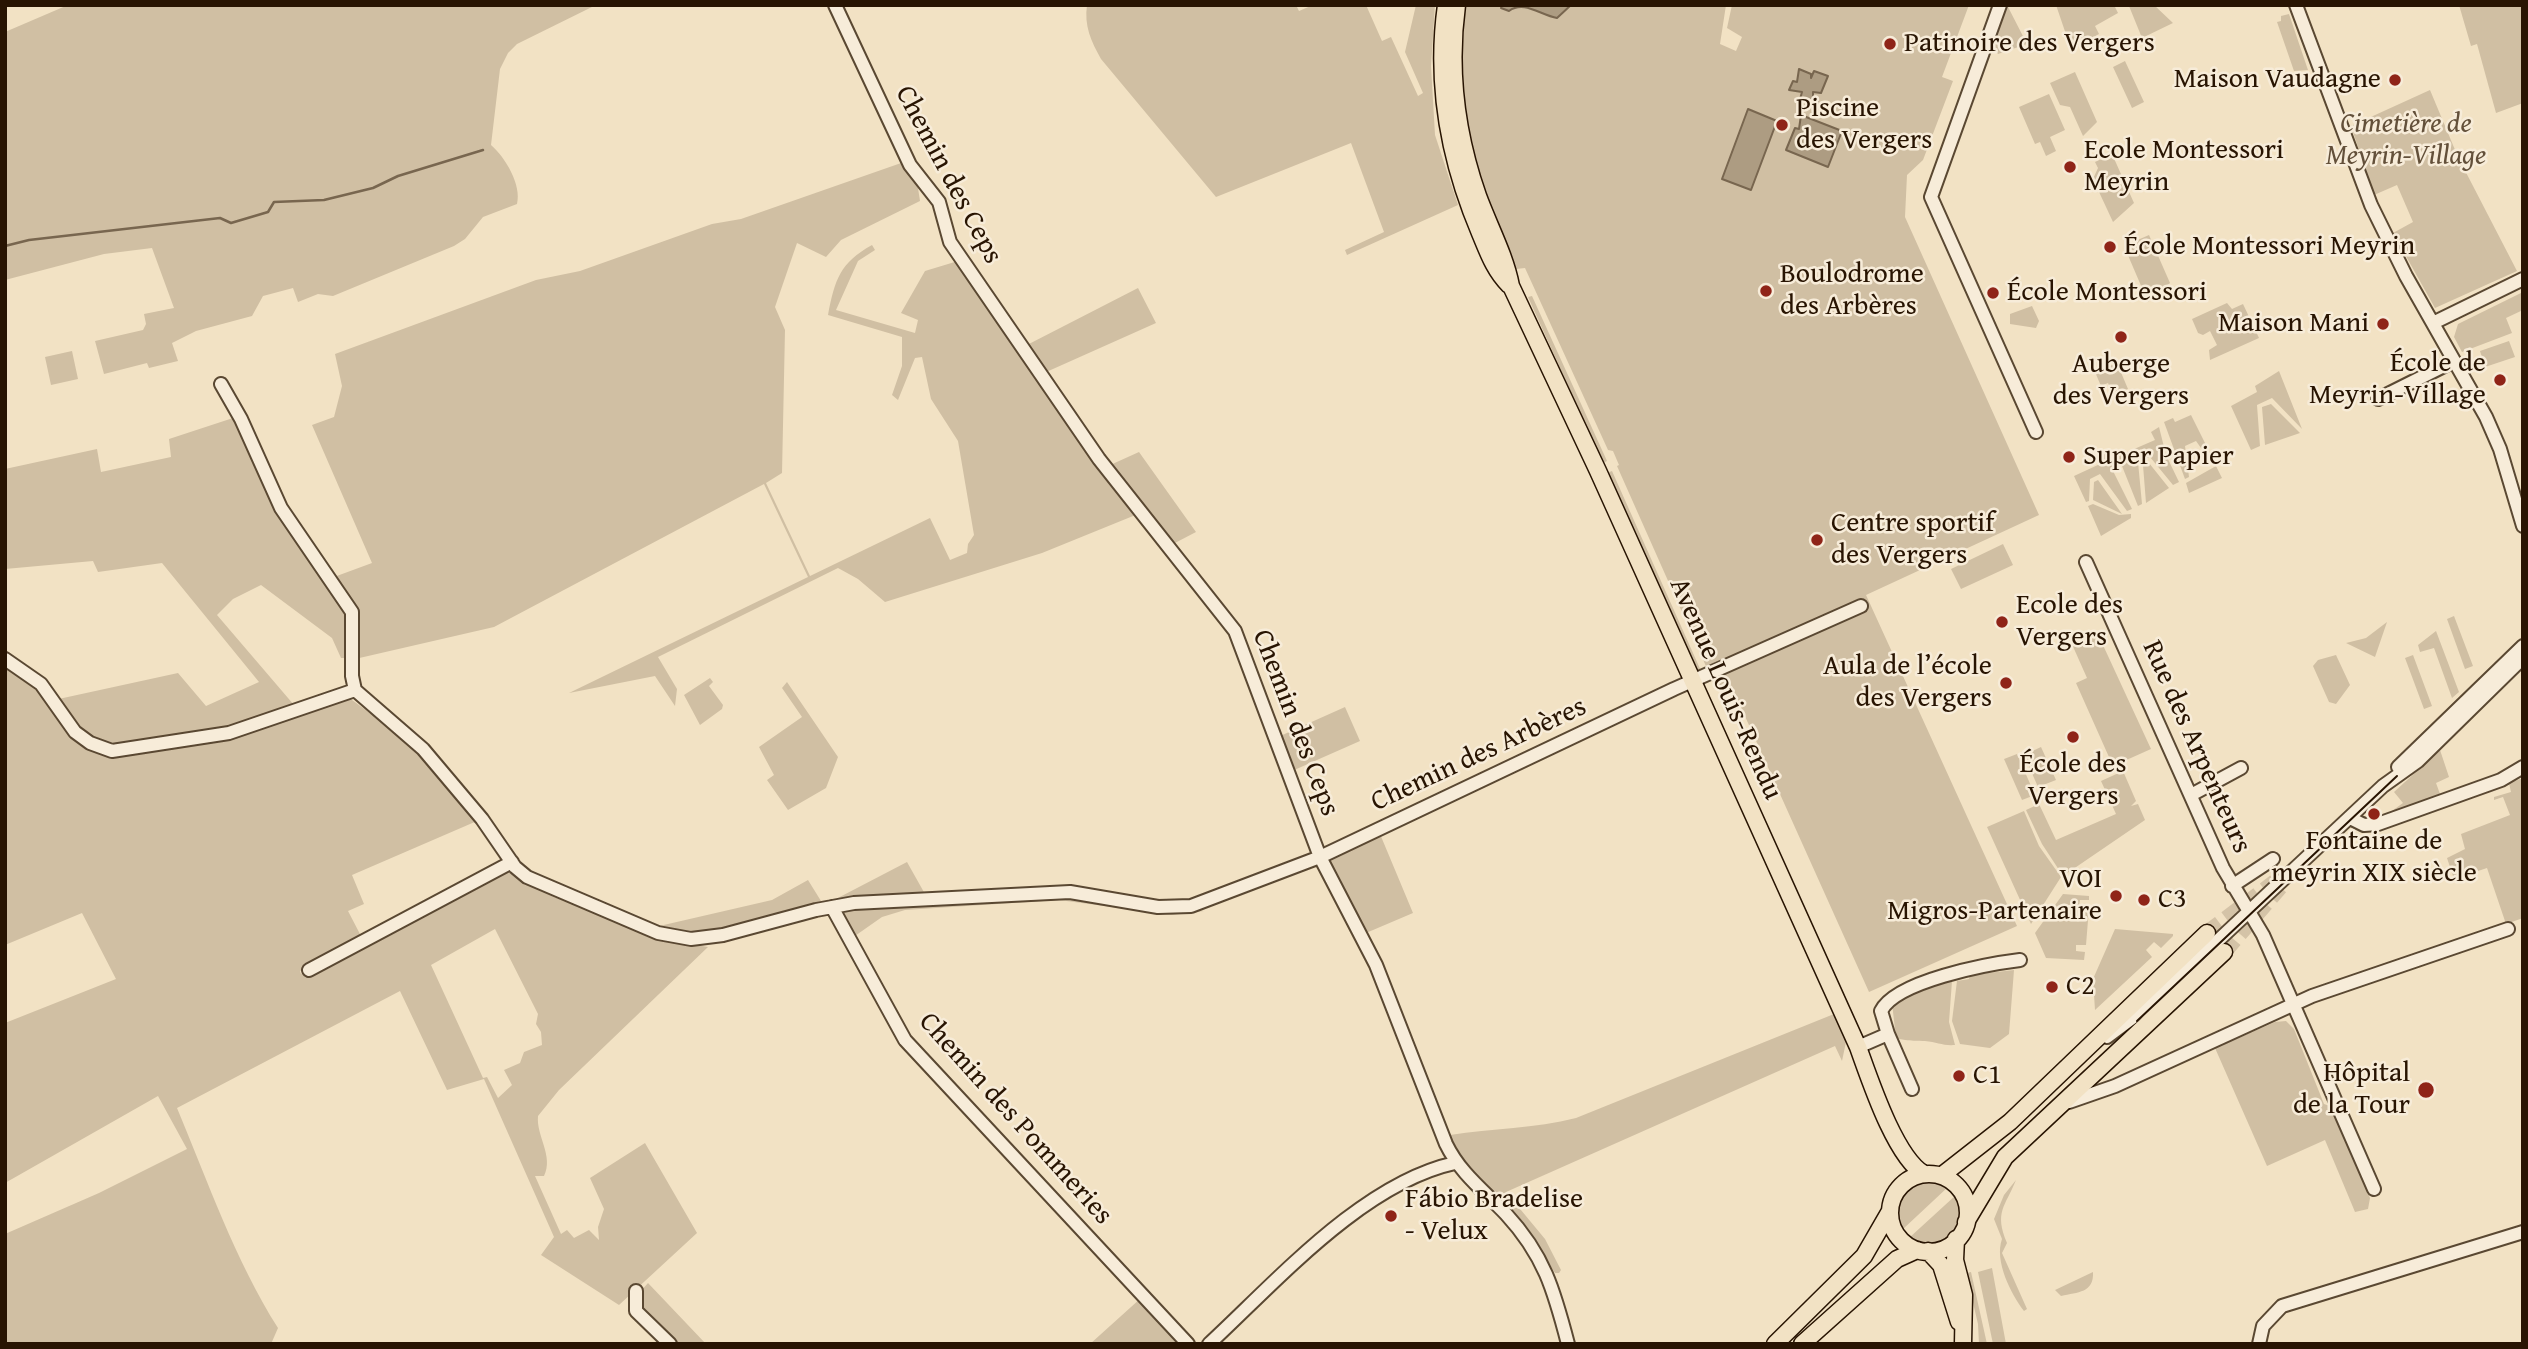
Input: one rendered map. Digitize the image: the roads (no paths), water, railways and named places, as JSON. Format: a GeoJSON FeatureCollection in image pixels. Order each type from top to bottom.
{"type":"FeatureCollection","features":[{"type":"Feature","properties":{"kind":"main road","name":"Avenue Louis-Rendu"},"geometry":{"type":"LineString","coordinates":[[1446,5],[1442,81],[1450,142],[1475,222],[1495,268],[1511,286]]}},
{"type":"Feature","properties":{"kind":"main road","name":"Avenue Louis-Rendu"},"geometry":{"type":"LineString","coordinates":[[1457,5],[1453,77],[1459,128],[1478,195],[1505,263],[1511,286],[1858,1047],[1885,1116],[1900,1170],[1899,1188]]}},
{"type":"Feature","properties":{"kind":"main road"},"geometry":{"type":"LineString","coordinates":[[1774,1344],[1864,1256],[1890,1211],[1899,1188],[1910,1179],[1933,1175],[2010,1122],[2207,933]]}},
{"type":"Feature","properties":{"kind":"main road"},"geometry":{"type":"LineString","coordinates":[[1963,1337],[1964,1295],[1955,1260],[1956,1240],[1999,1164],[2224,952]]}},
{"type":"Feature","properties":{"kind":"main road","name":"Avenue Louis-Rendu"},"geometry":{"type":"LineString","coordinates":[[1885,1116],[1911,1163],[1933,1175]]}},
{"type":"Feature","properties":{"kind":"main road"},"geometry":{"type":"LineString","coordinates":[[1933,1175],[1956,1185],[1963,1194],[1967,1208],[1966,1222]]}},
{"type":"Feature","properties":{"kind":"main road"},"geometry":{"type":"LineString","coordinates":[[1890,1211],[1892,1225],[1899,1238],[1923,1250],[1941,1265],[1963,1337]]}},
{"type":"Feature","properties":{"kind":"main road"},"geometry":{"type":"LineString","coordinates":[[1802,1344],[1897,1259],[1923,1250],[1943,1248],[1956,1240]]}},
{"type":"Feature","properties":{"kind":"street","name":"Chemin des Ceps"},"geometry":{"type":"LineString","coordinates":[[835,5],[910,164],[939,202],[950,242],[1099,459],[1235,631],[1320,857],[1376,965],[1423,1093],[1455,1163],[1514,1223],[1539,1256],[1549,1275],[1567,1344]]}},
{"type":"Feature","properties":{"kind":"street"},"geometry":{"type":"LineString","coordinates":[[2000,5],[1938,172],[1932,204],[2036,432]]}},
{"type":"Feature","properties":{"kind":"street"},"geometry":{"type":"LineString","coordinates":[[2296,5],[2371,205],[2494,433],[2523,526]]}},
{"type":"Feature","properties":{"kind":"street"},"geometry":{"type":"LineString","coordinates":[[2433,323],[2523,279]]}},
{"type":"Feature","properties":{"kind":"street"},"geometry":{"type":"LineString","coordinates":[[2378,399],[2454,361]]}},
{"type":"Feature","properties":{"kind":"street"},"geometry":{"type":"LineString","coordinates":[[5,659],[41,684],[75,732],[90,743],[112,751],[229,733],[355,690],[352,676],[352,612],[281,508],[241,419],[221,384]]}},
{"type":"Feature","properties":{"kind":"street","name":"Rue des Arpenteurs"},"geometry":{"type":"LineString","coordinates":[[2086,562],[2232,886],[2263,935],[2374,1189]]}},
{"type":"Feature","properties":{"kind":"street","name":"Chemin des Arbères"},"geometry":{"type":"LineString","coordinates":[[355,690],[423,749],[482,819],[512,862],[538,884],[658,933],[683,939],[723,935],[832,907],[1070,892],[1158,907],[1181,908],[1216,899],[1320,857],[1692,681],[1861,606]]}},
{"type":"Feature","properties":{"kind":"street"},"geometry":{"type":"LineString","coordinates":[[2383,786],[2393,772],[2523,646]]}},
{"type":"Feature","properties":{"kind":"street"},"geometry":{"type":"LineString","coordinates":[[2075,1060],[2147,1007],[2383,786],[2418,761],[2523,658]]}},
{"type":"Feature","properties":{"kind":"street"},"geometry":{"type":"LineString","coordinates":[[2350,818],[2369,825],[2395,818],[2501,780],[2523,766]]}},
{"type":"Feature","properties":{"kind":"street"},"geometry":{"type":"LineString","coordinates":[[2191,795],[2241,768]]}},
{"type":"Feature","properties":{"kind":"street"},"geometry":{"type":"LineString","coordinates":[[2232,886],[2273,859]]}},
{"type":"Feature","properties":{"kind":"street"},"geometry":{"type":"LineString","coordinates":[[309,970],[512,862]]}},
{"type":"Feature","properties":{"kind":"street","name":"Chemin des Pommeries"},"geometry":{"type":"LineString","coordinates":[[832,907],[905,1040],[1188,1344]]}},
{"type":"Feature","properties":{"kind":"street"},"geometry":{"type":"LineString","coordinates":[[2056,1108],[2078,1097],[2115,1086],[2294,1004],[2508,929]]}},
{"type":"Feature","properties":{"kind":"street"},"geometry":{"type":"LineString","coordinates":[[1912,1089],[1888,1034],[1881,1011],[1885,1002],[1938,977],[2020,960]]}},
{"type":"Feature","properties":{"kind":"street"},"geometry":{"type":"LineString","coordinates":[[2090,1077],[2147,1007]]}},
{"type":"Feature","properties":{"kind":"street"},"geometry":{"type":"LineString","coordinates":[[1858,1047],[1888,1034]]}},
{"type":"Feature","properties":{"kind":"street"},"geometry":{"type":"LineString","coordinates":[[1209,1344],[1345,1218],[1422,1173],[1455,1163]]}},
{"type":"Feature","properties":{"kind":"street"},"geometry":{"type":"LineString","coordinates":[[2259,1344],[2263,1326],[2282,1306],[2523,1232]]}},
{"type":"Feature","properties":{"kind":"street"},"geometry":{"type":"LineString","coordinates":[[636,1291],[636,1311],[670,1344]]}},
{"type":"Feature","properties":{"kind":"waterway"},"geometry":{"type":"LineString","coordinates":[[5,246],[29,240],[220,218],[231,223],[268,212],[274,202],[324,200],[373,188],[398,176],[483,150]]}},
{"type":"Feature","properties":{"kind":"tunnel"},"geometry":{"type":"LineString","coordinates":[[2207,933],[2275,882]]}},
{"type":"Feature","properties":{"kind":"tunnel"},"geometry":{"type":"LineString","coordinates":[[2224,952],[2280,887]]}},
{"type":"Feature","properties":{"kind":"tram line"},"geometry":{"type":"LineString","coordinates":[[2137,1021],[2397,776]]}},
{"type":"Feature","properties":{"kind":"place","name":"Patinoire des Vergers"},"geometry":{"type":"Point","coordinates":[1890,44]}},
{"type":"Feature","properties":{"kind":"place","name":"Maison Vaudagne"},"geometry":{"type":"Point","coordinates":[2395,80]}},
{"type":"Feature","properties":{"kind":"place","name":"Piscine des Vergers"},"geometry":{"type":"Point","coordinates":[1782,125]}},
{"type":"Feature","properties":{"kind":"place","name":"Ecole Montessori Meyrin"},"geometry":{"type":"Point","coordinates":[2070,167]}},
{"type":"Feature","properties":{"kind":"place","name":"École Montessori Meyrin"},"geometry":{"type":"Point","coordinates":[2110,247]}},
{"type":"Feature","properties":{"kind":"place","name":"Boulodrome des Arbères"},"geometry":{"type":"Point","coordinates":[1766,291]}},
{"type":"Feature","properties":{"kind":"place","name":"École Montessori"},"geometry":{"type":"Point","coordinates":[1993,293]}},
{"type":"Feature","properties":{"kind":"place","name":"Maison Mani"},"geometry":{"type":"Point","coordinates":[2383,324]}},
{"type":"Feature","properties":{"kind":"place","name":"Auberge des Vergers"},"geometry":{"type":"Point","coordinates":[2121,337]}},
{"type":"Feature","properties":{"kind":"place","name":"École de Meyrin-Village"},"geometry":{"type":"Point","coordinates":[2500,380]}},
{"type":"Feature","properties":{"kind":"place","name":"Super Papier"},"geometry":{"type":"Point","coordinates":[2069,457]}},
{"type":"Feature","properties":{"kind":"place","name":"Centre sportif des Vergers"},"geometry":{"type":"Point","coordinates":[1817,540]}},
{"type":"Feature","properties":{"kind":"place","name":"Ecole des Vergers"},"geometry":{"type":"Point","coordinates":[2002,622]}},
{"type":"Feature","properties":{"kind":"place","name":"Aula de l’école des Vergers"},"geometry":{"type":"Point","coordinates":[2006,683]}},
{"type":"Feature","properties":{"kind":"place","name":"École des Vergers"},"geometry":{"type":"Point","coordinates":[2073,737]}},
{"type":"Feature","properties":{"kind":"place","name":"Fontaine de meyrin XIX siècle"},"geometry":{"type":"Point","coordinates":[2374,814]}},
{"type":"Feature","properties":{"kind":"place","name":"VOI Migros-Partenaire"},"geometry":{"type":"Point","coordinates":[2116,896]}},
{"type":"Feature","properties":{"kind":"place","name":"C3"},"geometry":{"type":"Point","coordinates":[2144,900]}},
{"type":"Feature","properties":{"kind":"place","name":"C2"},"geometry":{"type":"Point","coordinates":[2052,987]}},
{"type":"Feature","properties":{"kind":"place","name":"C1"},"geometry":{"type":"Point","coordinates":[1959,1076]}},
{"type":"Feature","properties":{"kind":"place","name":"Hôpital de la Tour"},"geometry":{"type":"Point","coordinates":[2426,1090]}},
{"type":"Feature","properties":{"kind":"place","name":"Fábio Bradelise - Velux"},"geometry":{"type":"Point","coordinates":[1391,1216]}},
{"type":"Feature","properties":{"kind":"park label","name":"Cimetière de Meyrin-Village"},"geometry":{"type":"Point","coordinates":[2406,141]}}]}
